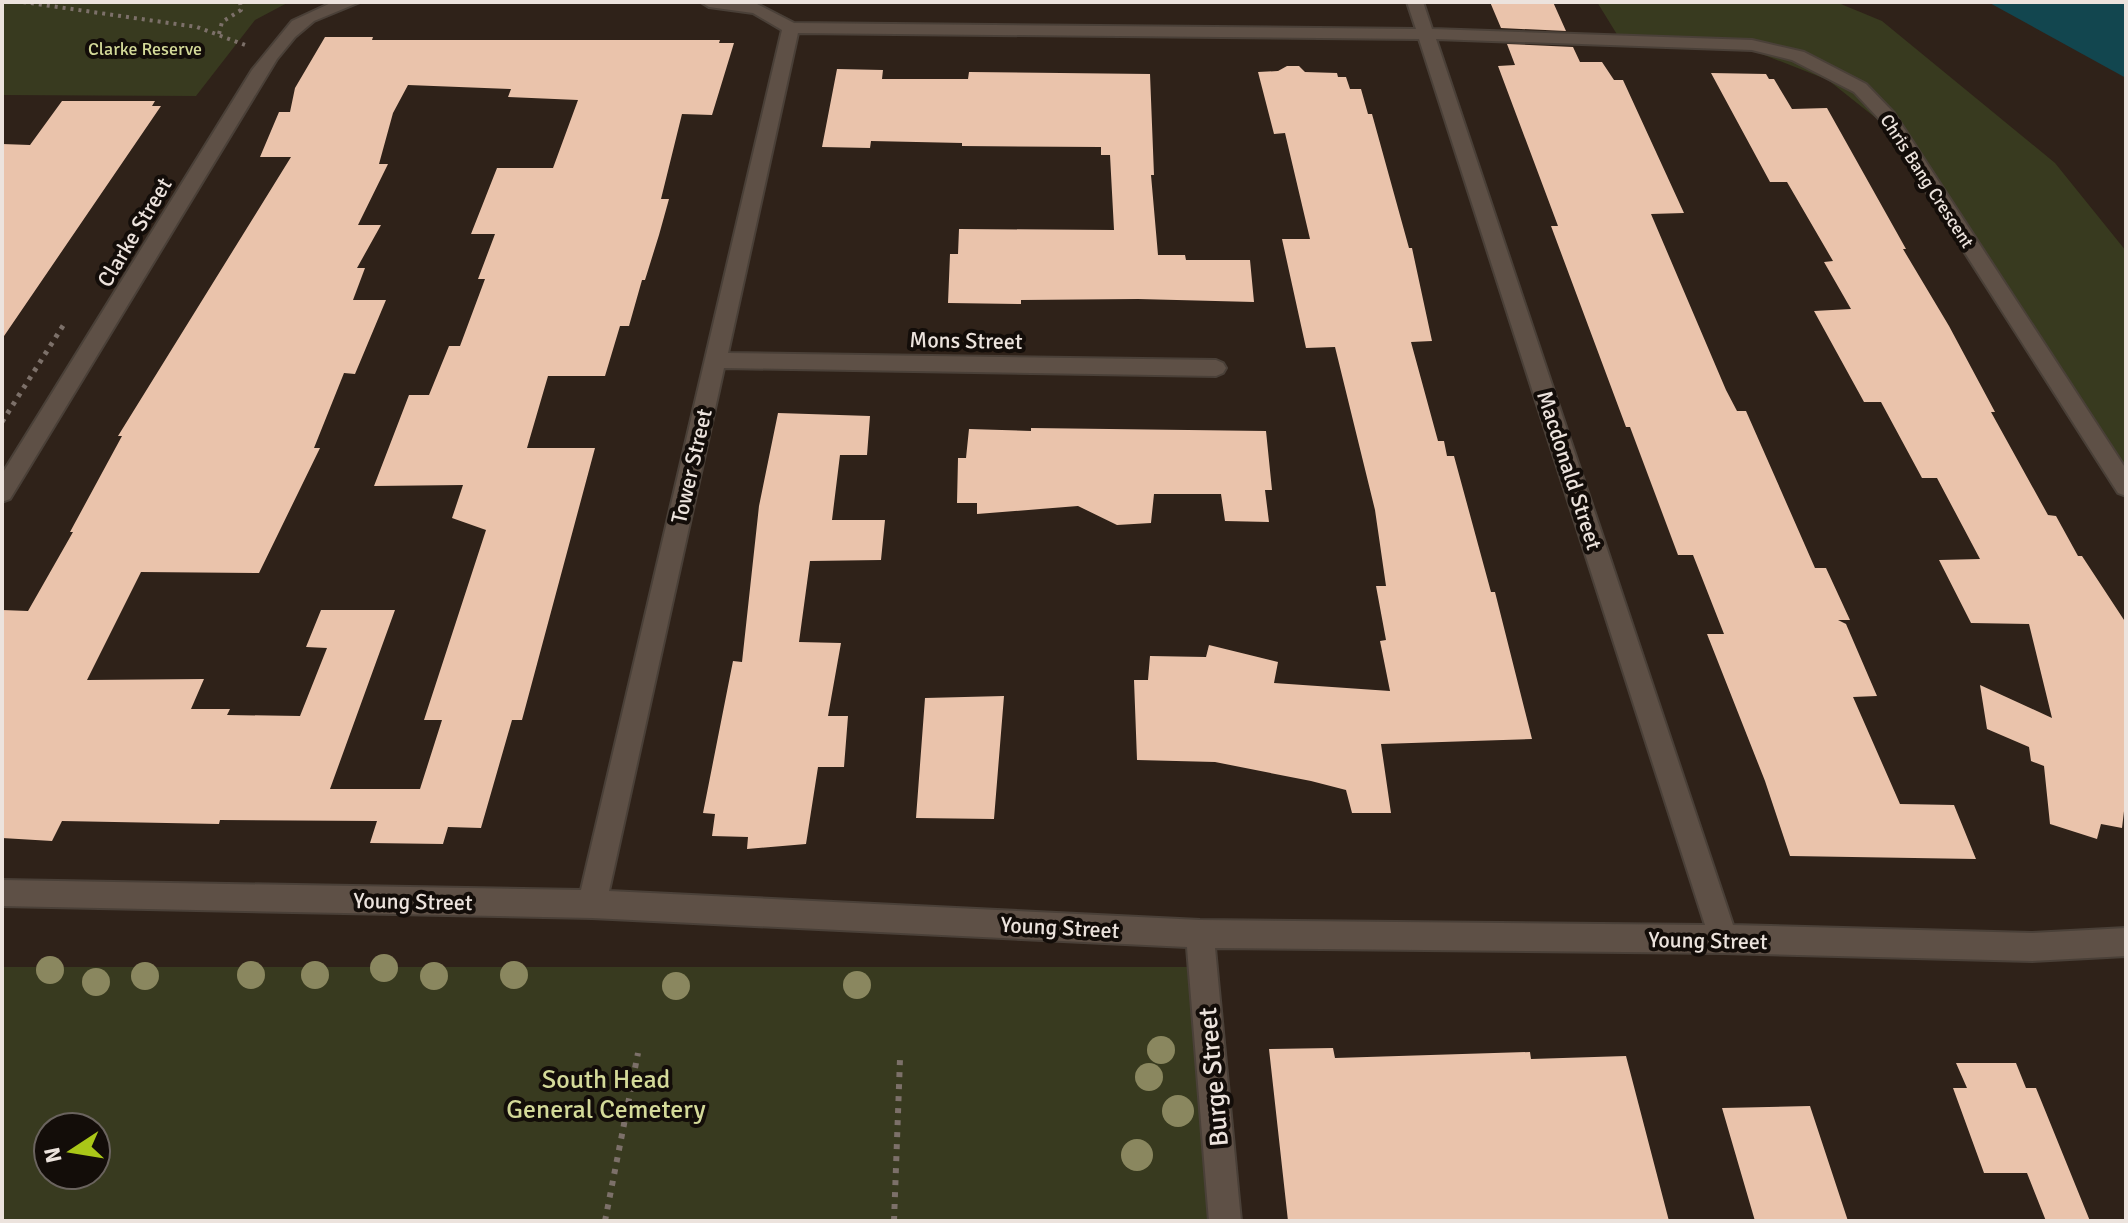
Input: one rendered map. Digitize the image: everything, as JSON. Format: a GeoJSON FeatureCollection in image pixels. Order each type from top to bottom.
{"type":"FeatureCollection","features":[{"type":"Feature","properties":{"kind":"street","name":"Clarke Street"},"geometry":{"type":"LineString","coordinates":[[2,493],[261,70],[288,31],[321,9],[352,2]]}},
{"type":"Feature","properties":{"kind":"street"},"geometry":{"type":"LineString","coordinates":[[709,2],[757,9],[791,28]]}},
{"type":"Feature","properties":{"kind":"street","name":"Macdonald Street"},"geometry":{"type":"LineString","coordinates":[[1415,2],[1724,939]]}},
{"type":"Feature","properties":{"kind":"street","name":"Chris Bang Crescent"},"geometry":{"type":"LineString","coordinates":[[791,28],[1427,34],[1752,45],[1798,56],[1860,88],[1888,117],[2126,487]]}},
{"type":"Feature","properties":{"kind":"street","name":"Tower Street"},"geometry":{"type":"LineString","coordinates":[[592,904],[791,28]]}},
{"type":"Feature","properties":{"kind":"street","name":"Mons Street"},"geometry":{"type":"LineString","coordinates":[[716,360],[1216,368]]}},
{"type":"Feature","properties":{"kind":"street","name":"Young Street"},"geometry":{"type":"LineString","coordinates":[[2,893],[592,904],[1200,934],[1724,939],[2032,947],[2122,943]]}},
{"type":"Feature","properties":{"kind":"street","name":"Burge Street"},"geometry":{"type":"LineString","coordinates":[[1200,934],[1225,1221]]}},
{"type":"Feature","properties":{"kind":"path"},"geometry":{"type":"LineString","coordinates":[[23,2],[127,14],[197,27],[244,44],[261,70]]}},
{"type":"Feature","properties":{"kind":"path"},"geometry":{"type":"LineString","coordinates":[[219,34],[222,22],[241,10],[240,2]]}},
{"type":"Feature","properties":{"kind":"path"},"geometry":{"type":"LineString","coordinates":[[605,1221],[638,1053]]}},
{"type":"Feature","properties":{"kind":"path"},"geometry":{"type":"LineString","coordinates":[[894,1221],[900,1059]]}},
{"type":"Feature","properties":{"kind":"green space","name":"Clarke Reserve"},"geometry":{"type":"Polygon","coordinates":[[[2,2],[289,2],[255,20],[196,96],[2,95],[2,2]]]}},
{"type":"Feature","properties":{"kind":"green space"},"geometry":{"type":"Polygon","coordinates":[[[1597,2],[1836,2],[1882,21],[2055,163],[2126,251],[2126,482],[1896,134],[1828,80],[1744,47],[1618,36],[1597,2]]]}},
{"type":"Feature","properties":{"kind":"green space","name":"South Head General Cemetery"},"geometry":{"type":"Polygon","coordinates":[[[2,967],[1188,967],[1209,1221],[2,1221],[2,967]]]}},
{"type":"Feature","properties":{"kind":"water"},"geometry":{"type":"Polygon","coordinates":[[[1988,2],[2126,2],[2126,78],[1988,2]]]}},
{"type":"Feature","properties":{"kind":"building"},"geometry":{"type":"Polygon","coordinates":[[[1490,2],[1553,2],[1566,31],[1501,28],[1490,2]]]}},
{"type":"Feature","properties":{"kind":"building"},"geometry":{"type":"Polygon","coordinates":[[[325,37],[373,37],[372,40],[720,40],[719,43],[734,43],[712,115],[682,114],[661,199],[669,199],[659,235],[629,326],[620,326],[605,376],[548,376],[527,448],[595,448],[522,720],[512,720],[481,828],[448,827],[443,844],[370,843],[377,821],[220,820],[219,824],[62,821],[52,841],[2,838],[2,610],[28,611],[122,436],[118,436],[291,157],[260,157],[279,112],[290,112],[295,88],[325,37]],[[408,85],[393,113],[379,164],[388,164],[358,225],[381,225],[357,268],[365,268],[353,300],[386,300],[355,374],[344,373],[314,448],[320,448],[259,573],[141,572],[87,680],[204,679],[191,709],[230,709],[227,715],[300,716],[327,648],[306,647],[321,610],[395,610],[330,789],[420,789],[442,720],[424,720],[486,530],[452,518],[463,485],[374,486],[409,395],[429,395],[449,346],[460,346],[485,279],[478,279],[495,234],[471,234],[497,168],[553,168],[578,100],[508,97],[511,89],[408,85]]]}},
{"type":"Feature","properties":{"kind":"building"},"geometry":{"type":"Polygon","coordinates":[[[1507,44],[1573,47],[1580,62],[1602,62],[1614,80],[1623,80],[1684,213],[1651,214],[1726,390],[1737,411],[1746,411],[1815,568],[1826,568],[1850,620],[1838,620],[1846,624],[1877,696],[1853,697],[1900,804],[1954,805],[1976,859],[1790,856],[1765,781],[1707,634],[1724,634],[1693,555],[1678,555],[1630,427],[1626,427],[1551,226],[1558,226],[1498,66],[1515,65],[1507,44]]]}},
{"type":"Feature","properties":{"kind":"building"},"geometry":{"type":"Polygon","coordinates":[[[1287,66],[1299,66],[1305,72],[1337,73],[1338,77],[1346,77],[1350,89],[1361,89],[1368,114],[1372,114],[1409,248],[1412,248],[1432,341],[1411,342],[1438,441],[1444,441],[1447,456],[1454,456],[1491,592],[1495,592],[1532,739],[1381,744],[1391,813],[1352,813],[1346,790],[1311,781],[1215,762],[1137,760],[1134,680],[1148,680],[1150,656],[1206,657],[1209,645],[1278,662],[1274,683],[1390,691],[1380,641],[1386,640],[1376,586],[1386,586],[1375,510],[1335,347],[1306,348],[1282,239],[1310,239],[1285,133],[1274,134],[1258,72],[1278,71],[1287,66]]]}},
{"type":"Feature","properties":{"kind":"building"},"geometry":{"type":"Polygon","coordinates":[[[837,69],[883,70],[882,79],[968,79],[969,72],[1150,74],[1154,175],[1151,175],[1158,255],[1185,255],[1186,260],[1250,260],[1254,302],[1138,299],[1021,300],[1021,304],[948,303],[950,254],[958,254],[959,229],[1114,230],[1110,155],[1101,155],[1101,147],[962,146],[962,143],[871,141],[870,148],[822,147],[837,69]]]}},
{"type":"Feature","properties":{"kind":"building"},"geometry":{"type":"Polygon","coordinates":[[[1711,73],[1766,74],[1769,79],[1774,79],[1792,109],[1827,108],[1906,249],[1903,249],[1949,326],[1995,412],[1991,412],[2048,515],[2056,516],[2078,556],[2082,556],[2126,623],[2126,794],[2122,828],[2101,824],[2097,839],[2050,824],[2044,766],[2031,761],[2029,747],[1987,729],[1980,685],[2052,718],[2029,624],[1971,623],[1939,560],[1980,559],[1937,478],[1922,478],[1881,402],[1864,402],[1814,311],[1851,309],[1824,262],[1833,261],[1787,182],[1770,182],[1711,73]]]}},
{"type":"Feature","properties":{"kind":"building"},"geometry":{"type":"Polygon","coordinates":[[[62,101],[155,101],[152,106],[161,106],[2,339],[2,144],[30,145],[62,101]]]}},
{"type":"Feature","properties":{"kind":"building"},"geometry":{"type":"Polygon","coordinates":[[[778,413],[870,416],[867,455],[840,455],[832,520],[885,520],[881,560],[810,561],[799,642],[841,643],[828,716],[848,716],[844,767],[818,767],[806,844],[747,849],[748,837],[712,836],[715,814],[703,813],[733,661],[742,662],[759,506],[778,413]]]}},
{"type":"Feature","properties":{"kind":"building"},"geometry":{"type":"Polygon","coordinates":[[[1031,428],[1266,431],[1272,490],[1265,490],[1269,522],[1225,521],[1221,494],[1154,494],[1151,523],[1117,525],[1078,506],[977,514],[977,503],[957,503],[958,458],[966,458],[969,429],[1031,431],[1031,428]]]}},
{"type":"Feature","properties":{"kind":"building"},"geometry":{"type":"Polygon","coordinates":[[[1004,696],[994,819],[916,818],[925,698],[1004,696]]]}},
{"type":"Feature","properties":{"kind":"building"},"geometry":{"type":"Polygon","coordinates":[[[1333,1048],[1335,1058],[1530,1052],[1531,1059],[1626,1056],[1669,1221],[1288,1221],[1269,1049],[1333,1048]]]}},
{"type":"Feature","properties":{"kind":"building"},"geometry":{"type":"Polygon","coordinates":[[[1956,1063],[2016,1063],[2026,1088],[2036,1088],[2090,1221],[2046,1221],[2027,1173],[1984,1173],[1953,1088],[1967,1088],[1956,1063]]]}},
{"type":"Feature","properties":{"kind":"building"},"geometry":{"type":"Polygon","coordinates":[[[1810,1106],[1848,1221],[1755,1221],[1722,1108],[1810,1106]]]}}]}
